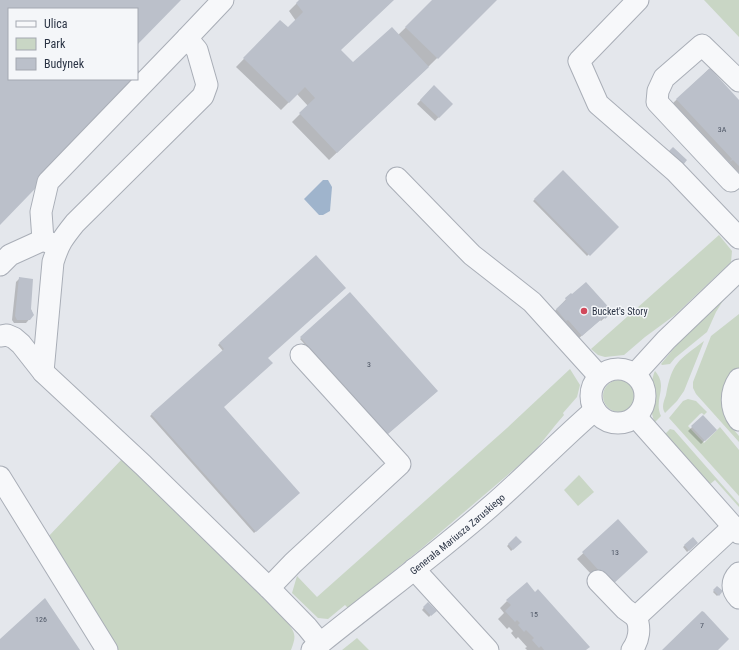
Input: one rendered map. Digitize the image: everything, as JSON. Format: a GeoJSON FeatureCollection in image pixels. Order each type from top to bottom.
{"type":"FeatureCollection","features":[{"type":"Feature","properties":{"kind":"street"},"geometry":{"type":"LineString","coordinates":[[43,372],[53,262],[50,243],[41,212],[48,182],[223,0]]}},
{"type":"Feature","properties":{"kind":"street"},"geometry":{"type":"LineString","coordinates":[[638,0],[579,61],[598,104],[675,171],[739,238]]}},
{"type":"Feature","properties":{"kind":"street"},"geometry":{"type":"LineString","coordinates":[[0,265],[10,255],[50,243],[64,237],[76,223],[203,96],[207,85],[197,50],[187,38]]}},
{"type":"Feature","properties":{"kind":"street"},"geometry":{"type":"LineString","coordinates":[[731,181],[657,102],[658,91],[664,78],[702,45],[739,81]]}},
{"type":"Feature","properties":{"kind":"street"},"geometry":{"type":"LineString","coordinates":[[397,178],[472,255],[532,302],[599,376]]}},
{"type":"Feature","properties":{"kind":"street"},"geometry":{"type":"LineString","coordinates":[[635,374],[666,340],[739,270]]}},
{"type":"Feature","properties":{"kind":"street"},"geometry":{"type":"LineString","coordinates":[[0,336],[7,335],[14,338],[21,344],[43,372],[138,460],[269,588],[307,627],[316,647]]}},
{"type":"Feature","properties":{"kind":"street"},"geometry":{"type":"LineString","coordinates":[[269,588],[293,563],[400,464],[301,356]]}},
{"type":"Feature","properties":{"kind":"street"},"geometry":{"type":"LineString","coordinates":[[617,368],[623,368],[635,374],[643,383],[646,395],[644,407],[636,417],[624,423],[611,422],[604,419],[595,410],[591,396],[594,382],[604,372],[617,368]]}},
{"type":"Feature","properties":{"kind":"street"},"geometry":{"type":"LineString","coordinates":[[739,379],[732,392],[735,414],[739,420]]}},
{"type":"Feature","properties":{"kind":"street","name":"Generała Mariusza Zaruskiego"},"geometry":{"type":"LineString","coordinates":[[316,647],[491,507],[595,410]]}},
{"type":"Feature","properties":{"kind":"street"},"geometry":{"type":"LineString","coordinates":[[636,417],[736,530],[636,617]]}},
{"type":"Feature","properties":{"kind":"street"},"geometry":{"type":"LineString","coordinates":[[0,477],[107,650]]}},
{"type":"Feature","properties":{"kind":"street"},"geometry":{"type":"LineString","coordinates":[[414,569],[488,650]]}},
{"type":"Feature","properties":{"kind":"street"},"geometry":{"type":"LineString","coordinates":[[739,573],[735,577],[732,586],[734,593],[739,598]]}},
{"type":"Feature","properties":{"kind":"street"},"geometry":{"type":"LineString","coordinates":[[598,581],[625,609],[636,617],[639,624],[638,641],[632,650]]}},
{"type":"Feature","properties":{"kind":"green space"},"geometry":{"type":"Polygon","coordinates":[[[704,0],[739,0],[739,37],[704,0]]]}},
{"type":"Feature","properties":{"kind":"green space"},"geometry":{"type":"Polygon","coordinates":[[[719,235],[732,251],[731,262],[675,315],[645,337],[624,355],[605,357],[598,355],[591,349],[719,235]]]}},
{"type":"Feature","properties":{"kind":"green space"},"geometry":{"type":"Polygon","coordinates":[[[722,297],[724,299],[707,332],[675,358],[670,364],[662,365],[661,364],[692,326],[722,297]]]}},
{"type":"Feature","properties":{"kind":"green space"},"geometry":{"type":"Polygon","coordinates":[[[739,314],[739,368],[726,380],[724,403],[729,424],[739,436],[739,442],[696,394],[693,388],[693,382],[711,336],[739,314]]]}},
{"type":"Feature","properties":{"kind":"green space"},"geometry":{"type":"Polygon","coordinates":[[[704,341],[684,391],[677,401],[665,413],[663,404],[668,384],[674,369],[682,358],[704,341]]]}},
{"type":"Feature","properties":{"kind":"green space"},"geometry":{"type":"Polygon","coordinates":[[[570,369],[580,385],[577,397],[531,455],[422,548],[348,608],[345,605],[328,619],[318,618],[292,593],[297,576],[317,597],[507,428],[570,369]]]}},
{"type":"Feature","properties":{"kind":"green space"},"geometry":{"type":"Polygon","coordinates":[[[655,371],[661,382],[659,410],[661,416],[655,422],[652,412],[651,396],[653,375],[655,371]]]}},
{"type":"Feature","properties":{"kind":"green space"},"geometry":{"type":"Polygon","coordinates":[[[616,380],[622,380],[631,384],[635,396],[631,408],[622,412],[616,412],[607,408],[603,399],[603,393],[607,384],[616,380]]]}},
{"type":"Feature","properties":{"kind":"green space"},"geometry":{"type":"Polygon","coordinates":[[[688,399],[696,401],[707,412],[704,415],[702,413],[700,414],[688,426],[704,443],[720,427],[739,450],[739,496],[669,418],[683,401],[688,399]]]}},
{"type":"Feature","properties":{"kind":"green space"},"geometry":{"type":"Polygon","coordinates":[[[670,429],[674,430],[739,504],[739,507],[715,480],[709,485],[665,434],[670,429]]]}},
{"type":"Feature","properties":{"kind":"green space"},"geometry":{"type":"Polygon","coordinates":[[[123,458],[288,623],[293,630],[294,636],[294,642],[291,650],[116,650],[47,538],[123,458]]]}},
{"type":"Feature","properties":{"kind":"green space"},"geometry":{"type":"Polygon","coordinates":[[[579,475],[594,492],[578,506],[564,490],[579,475]]]}},
{"type":"Feature","properties":{"kind":"green space"},"geometry":{"type":"Polygon","coordinates":[[[357,638],[369,650],[342,650],[357,638]]]}},
{"type":"Feature","properties":{"kind":"water"},"geometry":{"type":"Polygon","coordinates":[[[323,180],[328,180],[332,187],[330,211],[323,215],[319,215],[304,199],[323,180]]]}},
{"type":"Feature","properties":{"kind":"building"},"geometry":{"type":"Polygon","coordinates":[[[0,0],[181,0],[138,44],[138,8],[8,8],[8,80],[138,80],[138,70],[144,76],[0,225],[0,0]]]}},
{"type":"Feature","properties":{"kind":"building"},"geometry":{"type":"Polygon","coordinates":[[[299,0],[394,0],[341,50],[353,62],[392,27],[429,67],[337,153],[299,113],[315,98],[305,87],[289,103],[243,58],[280,20],[288,27],[303,12],[296,3],[299,0]]]}},
{"type":"Feature","properties":{"kind":"building"},"geometry":{"type":"Polygon","coordinates":[[[432,0],[497,0],[438,59],[405,27],[432,0]]]}},
{"type":"Feature","properties":{"kind":"building"},"geometry":{"type":"Polygon","coordinates":[[[710,68],[739,100],[739,166],[733,160],[729,162],[732,159],[676,99],[710,68]]]}},
{"type":"Feature","properties":{"kind":"building"},"geometry":{"type":"Polygon","coordinates":[[[434,85],[453,104],[439,118],[420,100],[434,85]]]}},
{"type":"Feature","properties":{"kind":"building"},"geometry":{"type":"Polygon","coordinates":[[[673,147],[687,160],[683,165],[669,151],[673,147]]]}},
{"type":"Feature","properties":{"kind":"building"},"geometry":{"type":"Polygon","coordinates":[[[563,170],[619,227],[590,256],[534,199],[563,170]]]}},
{"type":"Feature","properties":{"kind":"building"},"geometry":{"type":"Polygon","coordinates":[[[316,255],[346,288],[268,358],[273,363],[224,407],[300,493],[256,532],[151,414],[224,349],[219,343],[316,255]]]}},
{"type":"Feature","properties":{"kind":"building"},"geometry":{"type":"Polygon","coordinates":[[[19,277],[33,279],[31,309],[34,315],[30,320],[17,320],[15,316],[19,277]]]}},
{"type":"Feature","properties":{"kind":"building","name":"Bucket's Story"},"geometry":{"type":"Polygon","coordinates":[[[586,282],[613,312],[605,319],[604,317],[582,336],[556,309],[566,300],[565,298],[586,282]]]}},
{"type":"Feature","properties":{"kind":"building"},"geometry":{"type":"Polygon","coordinates":[[[350,292],[438,391],[388,434],[300,337],[350,292]]]}},
{"type":"Feature","properties":{"kind":"building"},"geometry":{"type":"Polygon","coordinates":[[[703,415],[717,430],[705,441],[691,426],[703,415]]]}},
{"type":"Feature","properties":{"kind":"building"},"geometry":{"type":"Polygon","coordinates":[[[618,519],[648,552],[612,585],[582,552],[618,519]]]}},
{"type":"Feature","properties":{"kind":"building"},"geometry":{"type":"Polygon","coordinates":[[[516,536],[522,542],[513,550],[508,544],[516,536]]]}},
{"type":"Feature","properties":{"kind":"building"},"geometry":{"type":"Polygon","coordinates":[[[693,537],[698,543],[689,551],[684,545],[693,537]]]}},
{"type":"Feature","properties":{"kind":"building"},"geometry":{"type":"Polygon","coordinates":[[[527,582],[535,592],[538,589],[590,647],[586,650],[544,650],[541,646],[539,648],[532,640],[534,638],[526,630],[524,632],[518,625],[520,623],[517,620],[515,622],[505,611],[511,605],[506,600],[527,582]]]}},
{"type":"Feature","properties":{"kind":"building"},"geometry":{"type":"Polygon","coordinates":[[[717,586],[723,591],[719,596],[713,590],[717,586]]]}},
{"type":"Feature","properties":{"kind":"building"},"geometry":{"type":"Polygon","coordinates":[[[45,598],[80,650],[0,650],[0,639],[45,598]]]}},
{"type":"Feature","properties":{"kind":"building"},"geometry":{"type":"Polygon","coordinates":[[[428,602],[437,611],[431,616],[423,607],[428,602]]]}},
{"type":"Feature","properties":{"kind":"building"},"geometry":{"type":"Polygon","coordinates":[[[702,611],[729,639],[718,650],[662,650],[702,611]]]}},
{"type":"Feature","properties":{"kind":"place","name":"Bucket's Story"},"geometry":{"type":"Point","coordinates":[584,311]}}]}
